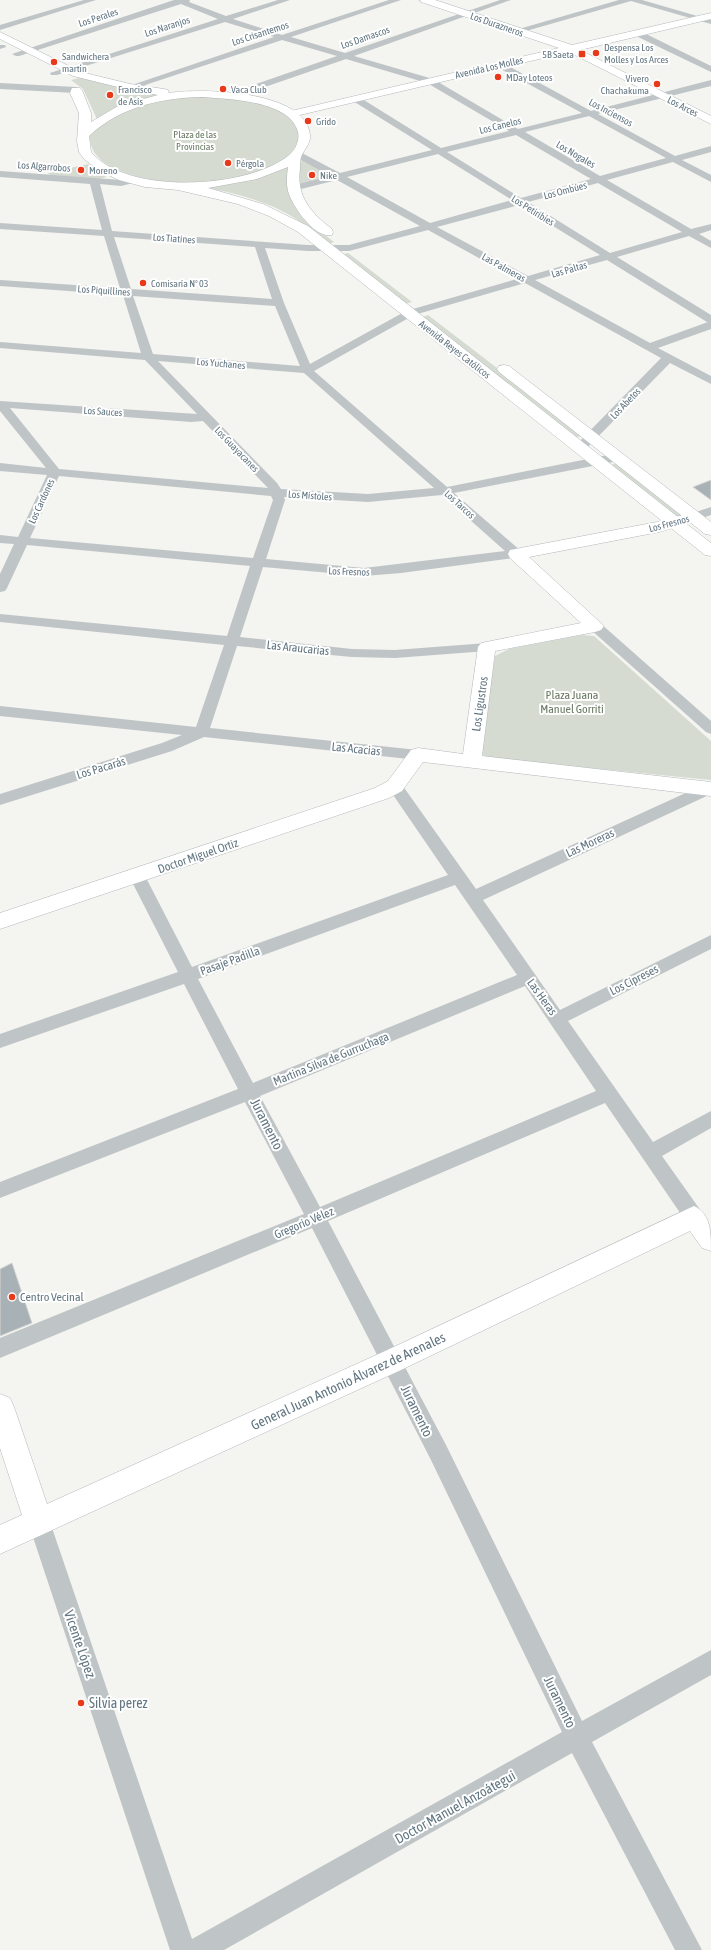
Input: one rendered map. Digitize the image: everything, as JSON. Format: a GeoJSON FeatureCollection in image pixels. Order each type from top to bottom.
{"type":"FeatureCollection","features":[{"type":"Feature","properties":{"kind":"main road","name":"Los Durazneros"},"geometry":{"type":"LineString","coordinates":[[425,0],[572,50]]}},
{"type":"Feature","properties":{"kind":"main road","name":"Avenida Los Molles"},"geometry":{"type":"LineString","coordinates":[[293,115],[708,19]]}},
{"type":"Feature","properties":{"kind":"main road"},"geometry":{"type":"LineString","coordinates":[[0,35],[67,69],[105,82],[130,87],[230,96],[266,103],[293,115]]}},
{"type":"Feature","properties":{"kind":"main road"},"geometry":{"type":"LineString","coordinates":[[1,47],[54,73],[82,93],[91,111],[93,125]]}},
{"type":"Feature","properties":{"kind":"main road","name":"Los Arces"},"geometry":{"type":"LineString","coordinates":[[572,50],[711,120]]}},
{"type":"Feature","properties":{"kind":"main road"},"geometry":{"type":"LineString","coordinates":[[76,90],[84,112],[84,147],[88,156],[108,170],[134,180],[178,186],[209,184],[246,178],[273,170],[296,155]]}},
{"type":"Feature","properties":{"kind":"main road"},"geometry":{"type":"LineString","coordinates":[[84,134],[93,125],[112,113],[139,103],[158,98],[198,94]]}},
{"type":"Feature","properties":{"kind":"main road","name":"Avenida Reyes Católicos"},"geometry":{"type":"LineString","coordinates":[[293,115],[302,126],[304,132],[304,139],[296,155],[293,188],[302,209],[310,218],[440,320]]}},
{"type":"Feature","properties":{"kind":"main road","name":"Avenida Reyes Católicos"},"geometry":{"type":"LineString","coordinates":[[178,186],[221,194],[258,206],[292,222],[329,249],[711,551]]}},
{"type":"Feature","properties":{"kind":"main road","name":"Avenida Reyes Católicos"},"geometry":{"type":"LineString","coordinates":[[490,358],[593,436],[711,530]]}},
{"type":"Feature","properties":{"kind":"main road","name":"Los Fresnos"},"geometry":{"type":"LineString","coordinates":[[516,554],[675,523],[694,517]]}},
{"type":"Feature","properties":{"kind":"main road","name":"Los Tarcos"},"geometry":{"type":"LineString","coordinates":[[516,554],[595,626]]}},
{"type":"Feature","properties":{"kind":"main road","name":"Las Araucarias"},"geometry":{"type":"LineString","coordinates":[[488,647],[595,626]]}},
{"type":"Feature","properties":{"kind":"main road","name":"Los Ligustros"},"geometry":{"type":"LineString","coordinates":[[472,761],[488,647]]}},
{"type":"Feature","properties":{"kind":"main road"},"geometry":{"type":"LineString","coordinates":[[395,786],[418,755]]}},
{"type":"Feature","properties":{"kind":"main road","name":"Las Acacias"},"geometry":{"type":"LineString","coordinates":[[418,755],[709,789]]}},
{"type":"Feature","properties":{"kind":"main road","name":"Doctor Miguel Ortiz"},"geometry":{"type":"LineString","coordinates":[[0,921],[382,793],[395,786]]}},
{"type":"Feature","properties":{"kind":"main road","name":"Las Heras"},"geometry":{"type":"LineString","coordinates":[[694,1217],[711,1240]]}},
{"type":"Feature","properties":{"kind":"main road","name":"General Juan Antonio Álvarez de Arenales"},"geometry":{"type":"LineString","coordinates":[[0,1540],[392,1362],[694,1217]]}},
{"type":"Feature","properties":{"kind":"main road","name":"Vicente López"},"geometry":{"type":"LineString","coordinates":[[0,1407],[39,1522]]}},
{"type":"Feature","properties":{"kind":"street"},"geometry":{"type":"LineString","coordinates":[[0,28],[92,0]]}},
{"type":"Feature","properties":{"kind":"street","name":"Los Nogales"},"geometry":{"type":"LineString","coordinates":[[182,0],[225,19],[281,38],[432,83],[711,245]]}},
{"type":"Feature","properties":{"kind":"street","name":"Los Perales"},"geometry":{"type":"LineString","coordinates":[[16,54],[182,0]]}},
{"type":"Feature","properties":{"kind":"street","name":"Los Naranjos"},"geometry":{"type":"LineString","coordinates":[[54,73],[286,0]]}},
{"type":"Feature","properties":{"kind":"street","name":"Los Crisantemos"},"geometry":{"type":"LineString","coordinates":[[130,87],[397,0]]}},
{"type":"Feature","properties":{"kind":"street","name":"Los Damascos"},"geometry":{"type":"LineString","coordinates":[[230,96],[507,0]]}},
{"type":"Feature","properties":{"kind":"street"},"geometry":{"type":"LineString","coordinates":[[516,31],[628,0]]}},
{"type":"Feature","properties":{"kind":"street"},"geometry":{"type":"LineString","coordinates":[[634,0],[708,19]]}},
{"type":"Feature","properties":{"kind":"street"},"geometry":{"type":"LineString","coordinates":[[640,34],[711,69]]}},
{"type":"Feature","properties":{"kind":"street","name":"Los Inciensos"},"geometry":{"type":"LineString","coordinates":[[503,66],[711,179]]}},
{"type":"Feature","properties":{"kind":"street","name":"Los Canelos"},"geometry":{"type":"LineString","coordinates":[[293,188],[711,83]]}},
{"type":"Feature","properties":{"kind":"street"},"geometry":{"type":"LineString","coordinates":[[0,86],[76,90]]}},
{"type":"Feature","properties":{"kind":"street","name":"Los Petiribíes"},"geometry":{"type":"LineString","coordinates":[[358,100],[711,320]]}},
{"type":"Feature","properties":{"kind":"street","name":"Los Ombúes"},"geometry":{"type":"LineString","coordinates":[[349,248],[711,150]]}},
{"type":"Feature","properties":{"kind":"street","name":"Las Palmeras"},"geometry":{"type":"LineString","coordinates":[[296,155],[341,176],[711,381]]}},
{"type":"Feature","properties":{"kind":"street","name":"Los Algarrobos"},"geometry":{"type":"LineString","coordinates":[[0,174],[122,183],[134,180]]}},
{"type":"Feature","properties":{"kind":"street","name":"Los Guayacanes"},"geometry":{"type":"LineString","coordinates":[[94,181],[108,234],[148,357],[273,486],[278,493]]}},
{"type":"Feature","properties":{"kind":"street","name":"Los Tiatines"},"geometry":{"type":"LineString","coordinates":[[0,226],[329,249],[349,248]]}},
{"type":"Feature","properties":{"kind":"street","name":"Las Paltas"},"geometry":{"type":"LineString","coordinates":[[426,309],[711,227]]}},
{"type":"Feature","properties":{"kind":"street","name":"Los Tarcos"},"geometry":{"type":"LineString","coordinates":[[259,244],[279,303],[308,370],[516,554]]}},
{"type":"Feature","properties":{"kind":"street","name":"Los Piquillines"},"geometry":{"type":"LineString","coordinates":[[0,283],[279,303]]}},
{"type":"Feature","properties":{"kind":"street","name":"Los Yuchanes"},"geometry":{"type":"LineString","coordinates":[[0,346],[148,357],[299,371],[308,370],[410,314],[426,309]]}},
{"type":"Feature","properties":{"kind":"street"},"geometry":{"type":"LineString","coordinates":[[650,347],[711,325]]}},
{"type":"Feature","properties":{"kind":"street","name":"Los Abetos"},"geometry":{"type":"LineString","coordinates":[[580,448],[669,357]]}},
{"type":"Feature","properties":{"kind":"street","name":"Los Sauces"},"geometry":{"type":"LineString","coordinates":[[0,404],[191,418],[206,417]]}},
{"type":"Feature","properties":{"kind":"street","name":"Los Cardones"},"geometry":{"type":"LineString","coordinates":[[0,404],[55,472],[0,588]]}},
{"type":"Feature","properties":{"kind":"street","name":"Los Mistoles"},"geometry":{"type":"LineString","coordinates":[[0,467],[278,493],[368,498],[445,491],[618,457]]}},
{"type":"Feature","properties":{"kind":"street"},"geometry":{"type":"LineString","coordinates":[[201,733],[279,500],[278,493]]}},
{"type":"Feature","properties":{"kind":"street"},"geometry":{"type":"LineString","coordinates":[[694,517],[711,511]]}},
{"type":"Feature","properties":{"kind":"street","name":"Los Fresnos"},"geometry":{"type":"LineString","coordinates":[[0,540],[341,572],[376,572],[516,554]]}},
{"type":"Feature","properties":{"kind":"street","name":"Las Araucarias"},"geometry":{"type":"LineString","coordinates":[[0,618],[232,642],[373,654],[436,652],[488,647]]}},
{"type":"Feature","properties":{"kind":"street","name":"Los Tarcos"},"geometry":{"type":"LineString","coordinates":[[595,626],[711,729]]}},
{"type":"Feature","properties":{"kind":"street","name":"Las Acacias"},"geometry":{"type":"LineString","coordinates":[[0,711],[418,755]]}},
{"type":"Feature","properties":{"kind":"street","name":"Los Pacarás"},"geometry":{"type":"LineString","coordinates":[[0,800],[167,748],[201,733]]}},
{"type":"Feature","properties":{"kind":"street","name":"Las Heras"},"geometry":{"type":"LineString","coordinates":[[395,786],[694,1217]]}},
{"type":"Feature","properties":{"kind":"street","name":"Las Moreras"},"geometry":{"type":"LineString","coordinates":[[472,898],[709,789]]}},
{"type":"Feature","properties":{"kind":"street","name":"Juramento"},"geometry":{"type":"LineString","coordinates":[[137,876],[187,976],[250,1092],[392,1362],[578,1738],[689,1950]]}},
{"type":"Feature","properties":{"kind":"street","name":"Pasaje Padilla"},"geometry":{"type":"LineString","coordinates":[[0,1041],[187,976],[458,878]]}},
{"type":"Feature","properties":{"kind":"street","name":"Los Cipreses"},"geometry":{"type":"LineString","coordinates":[[557,1019],[711,941]]}},
{"type":"Feature","properties":{"kind":"street","name":"Martina Silva de Gurruchaga"},"geometry":{"type":"LineString","coordinates":[[0,1190],[250,1092],[527,978]]}},
{"type":"Feature","properties":{"kind":"street","name":"Gregorio Vélez"},"geometry":{"type":"LineString","coordinates":[[0,1348],[315,1218],[608,1094]]}},
{"type":"Feature","properties":{"kind":"street"},"geometry":{"type":"LineString","coordinates":[[650,1154],[711,1119]]}},
{"type":"Feature","properties":{"kind":"street","name":"Vicente López"},"geometry":{"type":"LineString","coordinates":[[39,1522],[183,1950]]}},
{"type":"Feature","properties":{"kind":"street","name":"Doctor Manuel Anzoátegui"},"geometry":{"type":"LineString","coordinates":[[198,1950],[711,1662]]}},
{"type":"Feature","properties":{"kind":"green space"},"geometry":{"type":"Polygon","coordinates":[[[83,77],[178,95],[97,119],[83,89],[71,80],[83,77]]]}},
{"type":"Feature","properties":{"kind":"green space","name":"Plaza de las Provincias"},"geometry":{"type":"Polygon","coordinates":[[[194,96],[241,99],[275,108],[295,121],[300,138],[295,151],[280,164],[243,176],[209,182],[174,183],[157,181],[123,172],[105,163],[92,148],[90,135],[98,125],[145,102],[194,96]]]}},
{"type":"Feature","properties":{"kind":"green space"},"geometry":{"type":"Polygon","coordinates":[[[302,159],[335,175],[298,184],[298,172],[302,159]]]}},
{"type":"Feature","properties":{"kind":"green space"},"geometry":{"type":"Polygon","coordinates":[[[291,162],[307,221],[334,242],[328,244],[298,220],[271,206],[235,194],[199,187],[242,181],[291,162]]]}},
{"type":"Feature","properties":{"kind":"green space"},"geometry":{"type":"Polygon","coordinates":[[[88,164],[103,173],[106,177],[99,179],[50,175],[48,173],[88,164]]]}},
{"type":"Feature","properties":{"kind":"green space"},"geometry":{"type":"Polygon","coordinates":[[[348,253],[412,302],[405,304],[341,255],[348,253]]]}},
{"type":"Feature","properties":{"kind":"green space"},"geometry":{"type":"Polygon","coordinates":[[[428,315],[584,435],[575,438],[420,318],[428,315]]]}},
{"type":"Feature","properties":{"kind":"green space"},"geometry":{"type":"Polygon","coordinates":[[[617,463],[683,514],[674,517],[608,466],[617,463]]]}},
{"type":"Feature","properties":{"kind":"green space","name":"Plaza Juana Manuel Gorriti"},"geometry":{"type":"Polygon","coordinates":[[[582,635],[594,636],[711,741],[711,780],[490,758],[483,755],[480,750],[495,656],[509,649],[582,635]]]}},
{"type":"Feature","properties":{"kind":"building"},"geometry":{"type":"Polygon","coordinates":[[[711,480],[711,500],[693,487],[711,480]]]}},
{"type":"Feature","properties":{"kind":"building","name":"Centro Vecinal"},"geometry":{"type":"Polygon","coordinates":[[[12,1263],[32,1323],[0,1336],[0,1269],[12,1263]]]}},
{"type":"Feature","properties":{"kind":"place","name":"Despensa Los Molles y Los Arces"},"geometry":{"type":"Point","coordinates":[596,53]}},
{"type":"Feature","properties":{"kind":"place","name":"5B Saeta"},"geometry":{"type":"Point","coordinates":[582,54]}},
{"type":"Feature","properties":{"kind":"place","name":"Sandwichera martin"},"geometry":{"type":"Point","coordinates":[54,62]}},
{"type":"Feature","properties":{"kind":"place","name":"MDay Loteos"},"geometry":{"type":"Point","coordinates":[498,77]}},
{"type":"Feature","properties":{"kind":"place","name":"Vivero Chachakuma"},"geometry":{"type":"Point","coordinates":[657,84]}},
{"type":"Feature","properties":{"kind":"place","name":"Vaca Club"},"geometry":{"type":"Point","coordinates":[223,89]}},
{"type":"Feature","properties":{"kind":"place","name":"Francisco de Asís"},"geometry":{"type":"Point","coordinates":[110,95]}},
{"type":"Feature","properties":{"kind":"place","name":"Grido"},"geometry":{"type":"Point","coordinates":[308,121]}},
{"type":"Feature","properties":{"kind":"place","name":"Pérgola"},"geometry":{"type":"Point","coordinates":[228,163]}},
{"type":"Feature","properties":{"kind":"place","name":"Moreno"},"geometry":{"type":"Point","coordinates":[81,170]}},
{"type":"Feature","properties":{"kind":"place","name":"Nike"},"geometry":{"type":"Point","coordinates":[312,175]}},
{"type":"Feature","properties":{"kind":"place","name":"Comisaría Nº 03"},"geometry":{"type":"Point","coordinates":[143,283]}},
{"type":"Feature","properties":{"kind":"place","name":"Centro Vecinal"},"geometry":{"type":"Point","coordinates":[12,1297]}},
{"type":"Feature","properties":{"kind":"place","name":"Silvia perez"},"geometry":{"type":"Point","coordinates":[81,1703]}}]}
